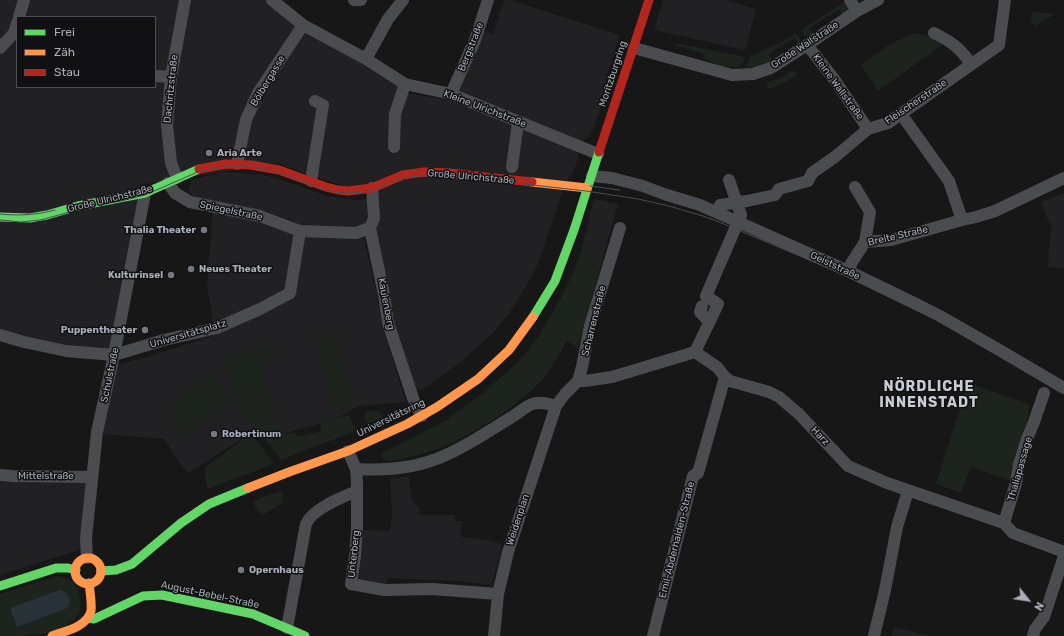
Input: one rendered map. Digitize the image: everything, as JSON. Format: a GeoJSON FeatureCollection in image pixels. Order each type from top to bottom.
{"type":"FeatureCollection","features":[{"type":"Feature","properties":{"kind":"street"},"geometry":{"type":"LineString","coordinates":[[19,16],[24,0]]}},
{"type":"Feature","properties":{"kind":"street","name":"Dachritzstraße"},"geometry":{"type":"LineString","coordinates":[[173,180],[167,125],[171,77],[185,0]]}},
{"type":"Feature","properties":{"kind":"street","name":"Kleine Ulrichstraße"},"geometry":{"type":"LineString","coordinates":[[272,0],[303,25],[366,59],[405,84],[451,94],[598,154]]}},
{"type":"Feature","properties":{"kind":"street"},"geometry":{"type":"LineString","coordinates":[[354,0],[361,0]]}},
{"type":"Feature","properties":{"kind":"street"},"geometry":{"type":"LineString","coordinates":[[366,59],[388,19],[403,0]]}},
{"type":"Feature","properties":{"kind":"street","name":"Bergstraße"},"geometry":{"type":"LineString","coordinates":[[451,94],[475,40],[488,0]]}},
{"type":"Feature","properties":{"kind":"street","name":"Moritzburgring"},"geometry":{"type":"LineString","coordinates":[[598,154],[649,0]]}},
{"type":"Feature","properties":{"kind":"street"},"geometry":{"type":"LineString","coordinates":[[850,0],[857,11]]}},
{"type":"Feature","properties":{"kind":"street","name":"Große Wallstraße"},"geometry":{"type":"LineString","coordinates":[[634,48],[732,75],[753,74],[771,68],[857,11],[878,0]]}},
{"type":"Feature","properties":{"kind":"street","name":"Fleischerstraße"},"geometry":{"type":"LineString","coordinates":[[720,205],[776,195],[779,190],[808,181],[812,173],[836,156],[868,129],[888,123],[999,45],[1005,0]]}},
{"type":"Feature","properties":{"kind":"street","name":"Bölbergasse"},"geometry":{"type":"LineString","coordinates":[[237,164],[246,120],[258,93],[303,25]]}},
{"type":"Feature","properties":{"kind":"street"},"geometry":{"type":"LineString","coordinates":[[0,48],[16,31]]}},
{"type":"Feature","properties":{"kind":"street"},"geometry":{"type":"LineString","coordinates":[[934,33],[950,41],[963,52],[972,64]]}},
{"type":"Feature","properties":{"kind":"street","name":"Kleine Wallstraße"},"geometry":{"type":"LineString","coordinates":[[807,45],[834,79],[868,129]]}},
{"type":"Feature","properties":{"kind":"street"},"geometry":{"type":"LineString","coordinates":[[156,76],[171,77]]}},
{"type":"Feature","properties":{"kind":"street"},"geometry":{"type":"LineString","coordinates":[[394,147],[395,114],[405,84]]}},
{"type":"Feature","properties":{"kind":"street"},"geometry":{"type":"LineString","coordinates":[[310,181],[323,105],[315,101]]}},
{"type":"Feature","properties":{"kind":"street"},"geometry":{"type":"LineString","coordinates":[[901,114],[949,181],[962,220]]}},
{"type":"Feature","properties":{"kind":"street","name":"Große Ulrichstraße"},"geometry":{"type":"LineString","coordinates":[[512,167],[518,122]]}},
{"type":"Feature","properties":{"kind":"street","name":"Universitätsring"},"geometry":{"type":"LineString","coordinates":[[101,571],[116,570],[132,564],[181,523],[209,504],[286,473],[348,451],[396,430],[458,394],[478,379],[509,350],[537,311],[555,281],[574,230],[598,154]]}},
{"type":"Feature","properties":{"kind":"street","name":"Große Ulrichstraße"},"geometry":{"type":"LineString","coordinates":[[0,217],[30,218],[47,216],[78,206],[145,193],[199,169],[237,164],[279,170],[326,187],[348,191],[372,188],[403,176],[424,172],[490,177],[587,188]]}},
{"type":"Feature","properties":{"kind":"street","name":"Geiststraße"},"geometry":{"type":"LineString","coordinates":[[592,176],[612,178],[642,186],[700,205],[848,271],[940,316],[1064,388]]}},
{"type":"Feature","properties":{"kind":"street","name":"Breite Straße"},"geometry":{"type":"LineString","coordinates":[[848,271],[865,242],[891,240],[976,217],[994,211],[1064,178]]}},
{"type":"Feature","properties":{"kind":"street","name":"Spiegelstraße"},"geometry":{"type":"LineString","coordinates":[[173,180],[175,193],[190,202],[260,216],[300,231],[356,233],[370,228]]}},
{"type":"Feature","properties":{"kind":"street"},"geometry":{"type":"LineString","coordinates":[[578,381],[612,377],[695,352],[718,304],[706,296],[741,215],[742,202],[729,180]]}},
{"type":"Feature","properties":{"kind":"street"},"geometry":{"type":"LineString","coordinates":[[855,187],[870,212],[865,242]]}},
{"type":"Feature","properties":{"kind":"street","name":"Kaulenberg"},"geometry":{"type":"LineString","coordinates":[[372,188],[374,218],[370,228],[388,322],[415,404],[422,416]]}},
{"type":"Feature","properties":{"kind":"street","name":"Schulstraße"},"geometry":{"type":"LineString","coordinates":[[87,558],[86,538],[97,432],[114,355],[145,193]]}},
{"type":"Feature","properties":{"kind":"street","name":"Scharrenstraße"},"geometry":{"type":"LineString","coordinates":[[556,406],[578,381],[590,326],[620,228]]}},
{"type":"Feature","properties":{"kind":"street","name":"Universitätsplatz"},"geometry":{"type":"LineString","coordinates":[[114,355],[164,340],[217,328],[260,309],[290,293],[300,231]]}},
{"type":"Feature","properties":{"kind":"street"},"geometry":{"type":"LineString","coordinates":[[702,306],[700,312],[711,317]]}},
{"type":"Feature","properties":{"kind":"street"},"geometry":{"type":"LineString","coordinates":[[0,335],[66,351],[114,355]]}},
{"type":"Feature","properties":{"kind":"street","name":"Harz"},"geometry":{"type":"LineString","coordinates":[[695,352],[717,367],[730,381],[769,392],[779,397],[799,414],[848,466],[887,483],[1004,523],[1012,533],[1064,552]]}},
{"type":"Feature","properties":{"kind":"street","name":"Emil-Abderhalden-Straße"},"geometry":{"type":"LineString","coordinates":[[653,636],[693,476],[698,473],[725,377]]}},
{"type":"Feature","properties":{"kind":"street","name":"Thaliapassage"},"geometry":{"type":"LineString","coordinates":[[1004,523],[1016,483],[1019,464],[1044,393]]}},
{"type":"Feature","properties":{"kind":"street"},"geometry":{"type":"LineString","coordinates":[[356,469],[380,470],[398,468],[446,456],[470,444],[534,403],[548,403],[556,406]]}},
{"type":"Feature","properties":{"kind":"street","name":"Weidenplan"},"geometry":{"type":"LineString","coordinates":[[494,636],[498,594],[508,552],[556,406]]}},
{"type":"Feature","properties":{"kind":"street","name":"Unterberg"},"geometry":{"type":"LineString","coordinates":[[348,451],[356,469],[357,491],[357,530],[351,584],[384,590],[432,589],[498,594]]}},
{"type":"Feature","properties":{"kind":"street","name":"Mittelstraße"},"geometry":{"type":"LineString","coordinates":[[0,475],[92,476]]}},
{"type":"Feature","properties":{"kind":"street"},"geometry":{"type":"LineString","coordinates":[[874,636],[885,590],[897,527],[908,490]]}},
{"type":"Feature","properties":{"kind":"street"},"geometry":{"type":"LineString","coordinates":[[287,628],[307,521],[313,514],[340,498],[357,491]]}},
{"type":"Feature","properties":{"kind":"street"},"geometry":{"type":"LineString","coordinates":[[1033,636],[1035,629],[1044,617],[1064,556]]}},
{"type":"Feature","properties":{"kind":"street"},"geometry":{"type":"LineString","coordinates":[[87,558],[94,559],[101,568],[101,571],[101,575],[97,580],[92,583],[86,583],[80,581],[76,570],[78,563],[87,558]]}},
{"type":"Feature","properties":{"kind":"street"},"geometry":{"type":"LineString","coordinates":[[0,586],[56,568],[76,570]]}},
{"type":"Feature","properties":{"kind":"street"},"geometry":{"type":"LineString","coordinates":[[52,636],[76,632],[88,618],[91,610],[89,583]]}},
{"type":"Feature","properties":{"kind":"street","name":"August-Bebel-Straße"},"geometry":{"type":"LineString","coordinates":[[88,618],[94,619],[143,596],[162,595],[253,614],[305,636]]}},
{"type":"Feature","properties":{"kind":"shaded area"},"geometry":{"type":"Polygon","coordinates":[[[0,0],[271,0],[303,28],[408,93],[447,100],[461,86],[485,31],[493,34],[504,0],[510,0],[620,35],[606,77],[606,91],[593,129],[584,140],[581,151],[577,152],[579,156],[573,173],[569,176],[538,264],[527,285],[509,313],[492,334],[462,361],[422,390],[415,388],[390,327],[370,228],[376,194],[324,180],[277,163],[146,184],[113,354],[0,334],[0,0]]]}},
{"type":"Feature","properties":{"kind":"shaded area"},"geometry":{"type":"Polygon","coordinates":[[[663,0],[725,0],[756,9],[745,50],[654,30],[663,0]]]}},
{"type":"Feature","properties":{"kind":"shaded area"},"geometry":{"type":"Polygon","coordinates":[[[846,1],[849,10],[843,15],[839,9],[809,28],[813,34],[807,39],[801,30],[846,1]]]}},
{"type":"Feature","properties":{"kind":"shaded area"},"geometry":{"type":"Polygon","coordinates":[[[1032,12],[1055,14],[1035,26],[1031,22],[1032,12]]]}},
{"type":"Feature","properties":{"kind":"shaded area"},"geometry":{"type":"Polygon","coordinates":[[[796,33],[802,42],[799,44],[795,38],[769,54],[773,60],[767,64],[745,67],[751,56],[784,41],[796,33]]]}},
{"type":"Feature","properties":{"kind":"shaded area"},"geometry":{"type":"Polygon","coordinates":[[[913,34],[926,35],[946,42],[878,91],[861,65],[890,44],[913,34]]]}},
{"type":"Feature","properties":{"kind":"shaded area"},"geometry":{"type":"Polygon","coordinates":[[[675,43],[745,57],[740,67],[722,66],[703,58],[704,54],[674,45],[675,43]]]}},
{"type":"Feature","properties":{"kind":"shaded area"},"geometry":{"type":"Polygon","coordinates":[[[793,70],[797,75],[768,89],[766,83],[785,76],[793,70]]]}},
{"type":"Feature","properties":{"kind":"shaded area"},"geometry":{"type":"Polygon","coordinates":[[[223,172],[263,175],[276,178],[327,196],[355,200],[367,199],[369,202],[368,223],[352,228],[292,225],[293,221],[267,212],[192,196],[189,192],[189,186],[192,180],[223,172]]]}},
{"type":"Feature","properties":{"kind":"shaded area"},"geometry":{"type":"Polygon","coordinates":[[[1064,193],[1064,269],[1048,267],[1051,223],[1047,218],[1041,202],[1064,193]]]}},
{"type":"Feature","properties":{"kind":"shaded area"},"geometry":{"type":"Polygon","coordinates":[[[594,199],[618,204],[603,257],[581,251],[594,199]]]}},
{"type":"Feature","properties":{"kind":"shaded area"},"geometry":{"type":"Polygon","coordinates":[[[213,207],[346,238],[364,239],[382,326],[406,402],[358,406],[334,420],[281,434],[251,433],[188,473],[176,458],[165,439],[102,434],[117,365],[154,355],[212,336],[212,311],[207,288],[213,207]]]}},
{"type":"Feature","properties":{"kind":"shaded area"},"geometry":{"type":"Polygon","coordinates":[[[581,251],[603,257],[578,348],[567,341],[549,371],[536,386],[508,409],[475,431],[459,440],[429,452],[390,461],[384,460],[382,456],[384,452],[451,418],[452,415],[476,398],[519,361],[538,337],[561,298],[573,273],[581,251]]]}},
{"type":"Feature","properties":{"kind":"shaded area"},"geometry":{"type":"Polygon","coordinates":[[[335,332],[354,406],[333,410],[316,336],[335,332]]]}},
{"type":"Feature","properties":{"kind":"shaded area"},"geometry":{"type":"Polygon","coordinates":[[[275,346],[277,354],[261,358],[275,422],[230,386],[224,357],[275,346]]]}},
{"type":"Feature","properties":{"kind":"shaded area"},"geometry":{"type":"Polygon","coordinates":[[[209,374],[234,408],[231,410],[227,405],[184,437],[185,440],[183,442],[171,426],[174,400],[209,374]]]}},
{"type":"Feature","properties":{"kind":"shaded area"},"geometry":{"type":"Polygon","coordinates":[[[969,383],[1030,405],[1025,431],[1014,458],[1015,472],[1011,481],[971,467],[961,493],[936,484],[969,383]]]}},
{"type":"Feature","properties":{"kind":"shaded area"},"geometry":{"type":"Polygon","coordinates":[[[231,391],[277,427],[281,434],[295,432],[297,437],[322,431],[320,422],[350,415],[355,431],[281,460],[232,396],[231,391]]]}},
{"type":"Feature","properties":{"kind":"shaded area"},"geometry":{"type":"Polygon","coordinates":[[[367,411],[378,411],[383,415],[383,419],[366,424],[364,413],[367,411]]]}},
{"type":"Feature","properties":{"kind":"shaded area"},"geometry":{"type":"Polygon","coordinates":[[[251,433],[274,464],[208,489],[205,468],[251,433]]]}},
{"type":"Feature","properties":{"kind":"shaded area"},"geometry":{"type":"Polygon","coordinates":[[[409,476],[412,501],[419,507],[420,515],[455,515],[455,521],[462,521],[461,537],[483,539],[502,544],[492,585],[458,581],[388,578],[386,585],[358,581],[364,530],[390,531],[392,513],[390,479],[409,476]]]}},
{"type":"Feature","properties":{"kind":"shaded area"},"geometry":{"type":"Polygon","coordinates":[[[0,480],[85,480],[89,483],[81,546],[79,550],[0,575],[0,480]]]}},
{"type":"Feature","properties":{"kind":"shaded area"},"geometry":{"type":"Polygon","coordinates":[[[281,491],[284,497],[281,500],[283,503],[261,516],[253,503],[260,498],[281,491]]]}},
{"type":"Feature","properties":{"kind":"shaded area"},"geometry":{"type":"Polygon","coordinates":[[[57,576],[68,579],[75,584],[78,588],[81,604],[78,614],[74,620],[55,631],[35,635],[0,636],[0,594],[57,576]],[[10,608],[17,627],[65,609],[10,608]]]}},
{"type":"Feature","properties":{"kind":"shaded area"},"geometry":{"type":"Polygon","coordinates":[[[60,590],[68,595],[70,600],[65,609],[17,627],[10,608],[60,590]]]}},
{"type":"Feature","properties":{"kind":"shaded area"},"geometry":{"type":"Polygon","coordinates":[[[894,627],[930,636],[892,636],[894,627]]]}},
{"type":"Feature","properties":{"kind":"tram line"},"geometry":{"type":"LineString","coordinates":[[0,220],[21,222],[40,220],[91,206],[145,195],[200,171],[233,166],[265,169],[324,189],[346,193],[364,192],[398,180],[415,176],[453,176],[586,191],[638,199],[669,206],[719,222],[913,304],[1001,353],[1064,391]]}},
{"type":"Feature","properties":{"kind":"tram line"},"geometry":{"type":"LineString","coordinates":[[590,186],[620,190]]}},
{"type":"Feature","properties":{"kind":"tram line"},"geometry":{"type":"LineString","coordinates":[[0,214],[28,215],[55,210]]}},
{"type":"Feature","properties":{"kind":"traffic: fast"},"geometry":{"type":"LineString","coordinates":[[533,317],[555,281],[574,230],[599,152]]}},
{"type":"Feature","properties":{"kind":"traffic: fast"},"geometry":{"type":"LineString","coordinates":[[0,217],[30,218],[47,215],[78,206],[145,193],[199,169]]}},
{"type":"Feature","properties":{"kind":"traffic: fast"},"geometry":{"type":"LineString","coordinates":[[101,571],[116,570],[132,564],[181,523],[209,504],[248,488]]}},
{"type":"Feature","properties":{"kind":"traffic: fast"},"geometry":{"type":"LineString","coordinates":[[0,586],[56,568],[76,570]]}},
{"type":"Feature","properties":{"kind":"traffic: fast"},"geometry":{"type":"LineString","coordinates":[[88,618],[94,619],[143,596],[162,595],[253,614],[305,636]]}},
{"type":"Feature","properties":{"kind":"traffic: slow"},"geometry":{"type":"LineString","coordinates":[[532,182],[587,188]]}},
{"type":"Feature","properties":{"kind":"traffic: slow"},"geometry":{"type":"LineString","coordinates":[[248,488],[348,451],[407,424],[437,407],[478,379],[509,350],[533,317]]}},
{"type":"Feature","properties":{"kind":"traffic: slow"},"geometry":{"type":"LineString","coordinates":[[88,558],[97,562],[101,571],[97,580],[88,584],[79,580],[75,571],[79,562],[88,558]]}},
{"type":"Feature","properties":{"kind":"traffic: slow"},"geometry":{"type":"LineString","coordinates":[[52,636],[75,628],[89,616],[91,611],[89,583]]}},
{"type":"Feature","properties":{"kind":"traffic: jam"},"geometry":{"type":"LineString","coordinates":[[599,152],[649,0]]}},
{"type":"Feature","properties":{"kind":"traffic: jam"},"geometry":{"type":"LineString","coordinates":[[199,169],[226,164],[251,165],[279,170],[326,187],[348,191],[372,188],[403,175],[424,172],[449,173],[532,182]]}},
{"type":"Feature","properties":{"kind":"place","name":"Aria Arte"},"geometry":{"type":"Point","coordinates":[209,153]}},
{"type":"Feature","properties":{"kind":"place","name":"Thalia Theater"},"geometry":{"type":"Point","coordinates":[204,230]}},
{"type":"Feature","properties":{"kind":"place","name":"Neues Theater"},"geometry":{"type":"Point","coordinates":[191,269]}},
{"type":"Feature","properties":{"kind":"place","name":"Kulturinsel"},"geometry":{"type":"Point","coordinates":[171,275]}},
{"type":"Feature","properties":{"kind":"place","name":"Puppentheater"},"geometry":{"type":"Point","coordinates":[145,330]}},
{"type":"Feature","properties":{"kind":"place","name":"Robertinum"},"geometry":{"type":"Point","coordinates":[214,434]}},
{"type":"Feature","properties":{"kind":"place","name":"Opernhaus"},"geometry":{"type":"Point","coordinates":[241,570]}},
{"type":"Feature","properties":{"kind":"district","name":"NÖRDLICHE INNENSTADT"},"geometry":{"type":"Point","coordinates":[929,396]}}]}
